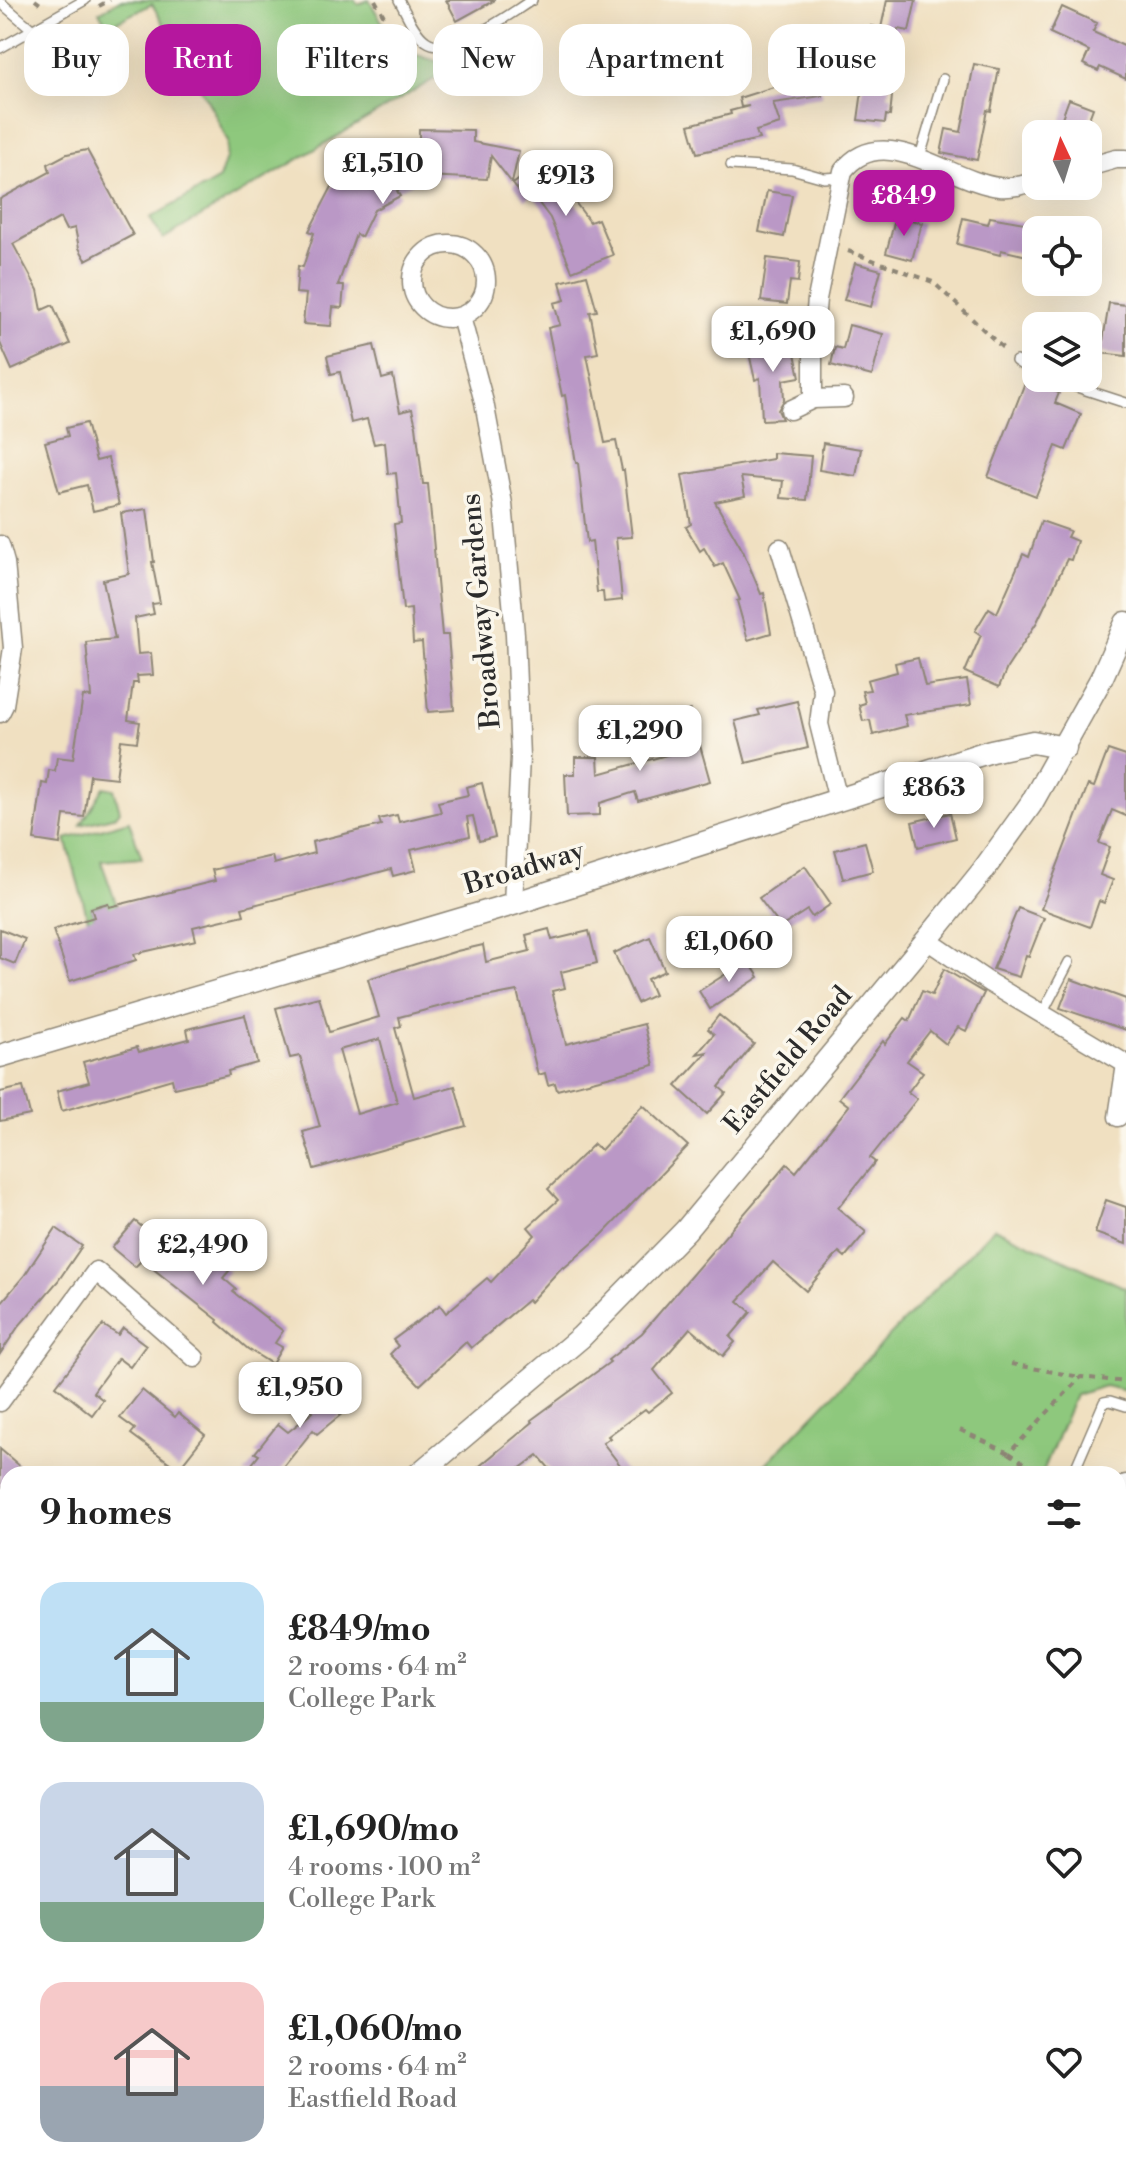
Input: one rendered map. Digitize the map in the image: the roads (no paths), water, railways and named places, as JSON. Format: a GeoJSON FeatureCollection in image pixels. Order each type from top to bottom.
{"type":"FeatureCollection","features":[{"type":"Feature","properties":{"kind":"street"},"geometry":{"type":"LineString","coordinates":[[813,399],[814,328],[827,244],[841,177],[850,162],[873,150],[893,149],[996,187],[1022,186]]}},
{"type":"Feature","properties":{"kind":"street"},"geometry":{"type":"LineString","coordinates":[[1102,163],[1126,159]]}},
{"type":"Feature","properties":{"kind":"street"},"geometry":{"type":"LineString","coordinates":[[447,244],[470,250],[485,268],[486,292],[472,311],[461,317],[449,319],[425,310],[412,288],[412,275],[424,253],[435,246],[447,244]]}},
{"type":"Feature","properties":{"kind":"street","name":"Broadway Gardens"},"geometry":{"type":"LineString","coordinates":[[461,317],[484,402],[503,504],[515,634],[520,757],[513,904]]}},
{"type":"Feature","properties":{"kind":"street"},"geometry":{"type":"LineString","coordinates":[[790,410],[813,399],[844,398]]}},
{"type":"Feature","properties":{"kind":"street"},"geometry":{"type":"LineString","coordinates":[[0,545],[5,563],[13,648],[0,713]]}},
{"type":"Feature","properties":{"kind":"street"},"geometry":{"type":"LineString","coordinates":[[780,548],[823,691],[819,724],[838,800]]}},
{"type":"Feature","properties":{"kind":"street","name":"Eastfield Road"},"geometry":{"type":"LineString","coordinates":[[428,1466],[581,1337],[686,1230],[927,940],[1031,804],[1065,748],[1126,623]]}},
{"type":"Feature","properties":{"kind":"street","name":"Broadway"},"geometry":{"type":"LineString","coordinates":[[0,1056],[513,904],[1005,748],[1033,742],[1065,748]]}},
{"type":"Feature","properties":{"kind":"street"},"geometry":{"type":"LineString","coordinates":[[927,940],[990,983],[1126,1064],[1118,1117]]}},
{"type":"Feature","properties":{"kind":"street"},"geometry":{"type":"LineString","coordinates":[[0,1402],[96,1271],[195,1358]]}},
{"type":"Feature","properties":{"kind":"lane"},"geometry":{"type":"LineString","coordinates":[[43,24],[85,0]]}},
{"type":"Feature","properties":{"kind":"lane"},"geometry":{"type":"LineString","coordinates":[[399,0],[425,41],[437,46],[451,45],[469,38],[532,0]]}},
{"type":"Feature","properties":{"kind":"lane"},"geometry":{"type":"LineString","coordinates":[[0,2],[26,24]]}},
{"type":"Feature","properties":{"kind":"lane"},"geometry":{"type":"LineString","coordinates":[[0,48],[24,35]]}},
{"type":"Feature","properties":{"kind":"lane"},"geometry":{"type":"LineString","coordinates":[[919,160],[943,79]]}},
{"type":"Feature","properties":{"kind":"lane"},"geometry":{"type":"LineString","coordinates":[[731,165],[792,169],[824,178],[841,177]]}},
{"type":"Feature","properties":{"kind":"lane"},"geometry":{"type":"LineString","coordinates":[[1016,361],[1022,365]]}},
{"type":"Feature","properties":{"kind":"lane"},"geometry":{"type":"LineString","coordinates":[[1092,392],[1126,403]]}},
{"type":"Feature","properties":{"kind":"lane"},"geometry":{"type":"LineString","coordinates":[[1042,1014],[1069,962]]}},
{"type":"Feature","properties":{"kind":"lane"},"geometry":{"type":"LineString","coordinates":[[1076,1466],[1104,1402],[1126,1406]]}}]}
